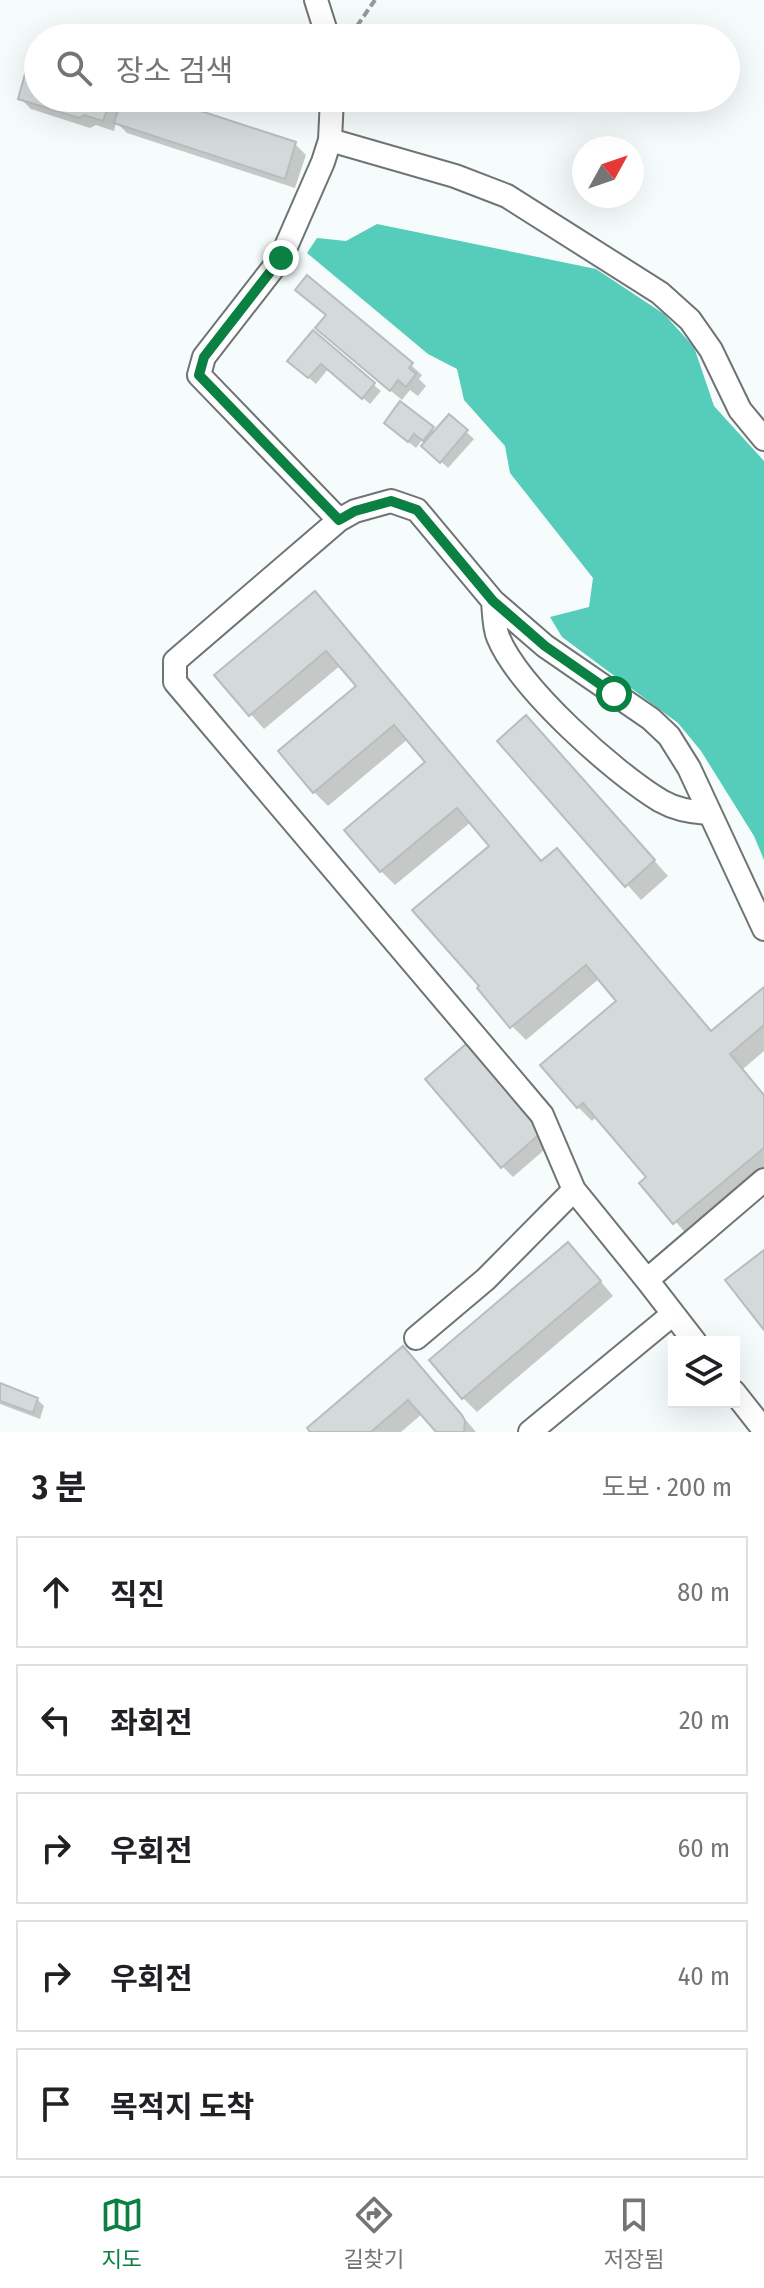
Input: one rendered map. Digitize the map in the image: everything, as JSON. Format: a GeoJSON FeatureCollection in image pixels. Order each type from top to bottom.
{"type":"FeatureCollection","features":[{"type":"Feature","properties":{"kind":"street"},"geometry":{"type":"LineString","coordinates":[[316,0],[324,24]]}},
{"type":"Feature","properties":{"kind":"street"},"geometry":{"type":"LineString","coordinates":[[331,112],[330,140],[281,258],[204,357],[199,375],[339,520]]}},
{"type":"Feature","properties":{"kind":"street"},"geometry":{"type":"LineString","coordinates":[[330,140],[455,176],[507,196],[660,293],[690,320],[711,350],[740,410],[764,439]]}},
{"type":"Feature","properties":{"kind":"street"},"geometry":{"type":"LineString","coordinates":[[690,1336],[574,1190],[542,1115],[175,682],[175,661],[339,520],[355,511],[391,501],[417,510],[493,601],[545,646],[651,719],[669,736],[689,768],[707,813],[764,929]]}},
{"type":"Feature","properties":{"kind":"street"},"geometry":{"type":"LineString","coordinates":[[493,601],[497,635],[514,665],[595,750],[662,802],[689,812],[707,813]]}},
{"type":"Feature","properties":{"kind":"street"},"geometry":{"type":"LineString","coordinates":[[647,1280],[764,1180]]}},
{"type":"Feature","properties":{"kind":"street"},"geometry":{"type":"LineString","coordinates":[[416,1338],[486,1279],[574,1190]]}},
{"type":"Feature","properties":{"kind":"street"},"geometry":{"type":"LineString","coordinates":[[530,1432],[673,1314]]}},
{"type":"Feature","properties":{"kind":"street"},"geometry":{"type":"LineString","coordinates":[[740,1400],[764,1430]]}},
{"type":"Feature","properties":{"kind":"path"},"geometry":{"type":"LineString","coordinates":[[359,24],[375,0]]}},
{"type":"Feature","properties":{"kind":"green space"},"geometry":{"type":"Polygon","coordinates":[[[377,224],[596,269],[664,314],[694,347],[714,406],[764,461],[764,860],[754,836],[701,751],[678,723],[562,637],[550,617],[589,607],[593,578],[510,473],[505,446],[464,400],[457,369],[428,354],[307,253],[317,238],[346,241],[377,224]]]}},
{"type":"Feature","properties":{"kind":"building"},"geometry":{"type":"Polygon","coordinates":[[[24,78],[24,101],[18,99],[24,78]]]}},
{"type":"Feature","properties":{"kind":"building"},"geometry":{"type":"Polygon","coordinates":[[[60,112],[106,112],[103,121],[84,115],[79,118],[60,112]]]}},
{"type":"Feature","properties":{"kind":"building"},"geometry":{"type":"Polygon","coordinates":[[[118,112],[204,112],[296,142],[285,179],[114,123],[118,112]]]}},
{"type":"Feature","properties":{"kind":"building"},"geometry":{"type":"Polygon","coordinates":[[[307,275],[413,363],[409,368],[416,374],[406,387],[398,380],[390,391],[315,328],[326,315],[295,290],[307,275]]]}},
{"type":"Feature","properties":{"kind":"building"},"geometry":{"type":"Polygon","coordinates":[[[313,330],[375,383],[362,399],[321,364],[308,378],[287,361],[313,330]]]}},
{"type":"Feature","properties":{"kind":"building"},"geometry":{"type":"Polygon","coordinates":[[[400,401],[434,427],[423,441],[414,434],[408,442],[384,423],[400,401]]]}},
{"type":"Feature","properties":{"kind":"building"},"geometry":{"type":"Polygon","coordinates":[[[449,414],[468,430],[440,463],[421,446],[449,414]]]}},
{"type":"Feature","properties":{"kind":"building"},"geometry":{"type":"Polygon","coordinates":[[[315,591],[541,861],[557,848],[711,1031],[764,987],[764,1025],[730,1054],[764,1095],[764,1148],[673,1224],[639,1183],[646,1177],[583,1103],[577,1108],[540,1065],[616,1001],[586,965],[510,1028],[477,988],[479,986],[412,910],[489,846],[457,808],[380,872],[344,830],[425,762],[394,725],[313,793],[278,751],[356,686],[326,651],[249,716],[214,675],[315,591]]]}},
{"type":"Feature","properties":{"kind":"building"},"geometry":{"type":"Polygon","coordinates":[[[526,715],[655,860],[625,887],[497,741],[526,715]]]}},
{"type":"Feature","properties":{"kind":"building"},"geometry":{"type":"Polygon","coordinates":[[[466,1044],[542,1132],[501,1168],[425,1079],[466,1044]]]}},
{"type":"Feature","properties":{"kind":"building"},"geometry":{"type":"Polygon","coordinates":[[[568,1242],[601,1281],[462,1399],[429,1360],[568,1242]]]}},
{"type":"Feature","properties":{"kind":"building"},"geometry":{"type":"Polygon","coordinates":[[[764,1250],[764,1330],[725,1280],[764,1250]]]}},
{"type":"Feature","properties":{"kind":"building"},"geometry":{"type":"Polygon","coordinates":[[[403,1346],[462,1415],[464,1432],[436,1432],[408,1400],[371,1432],[310,1432],[307,1428],[403,1346]]]}},
{"type":"Feature","properties":{"kind":"building"},"geometry":{"type":"Polygon","coordinates":[[[0,1383],[38,1398],[33,1413],[0,1401],[0,1383]]]}},
{"type":"Feature","properties":{"kind":"route"},"geometry":{"type":"LineString","coordinates":[[281,258],[204,357],[199,375],[339,520],[355,511],[391,501],[417,510],[493,601],[545,646],[614,694]]}}]}
